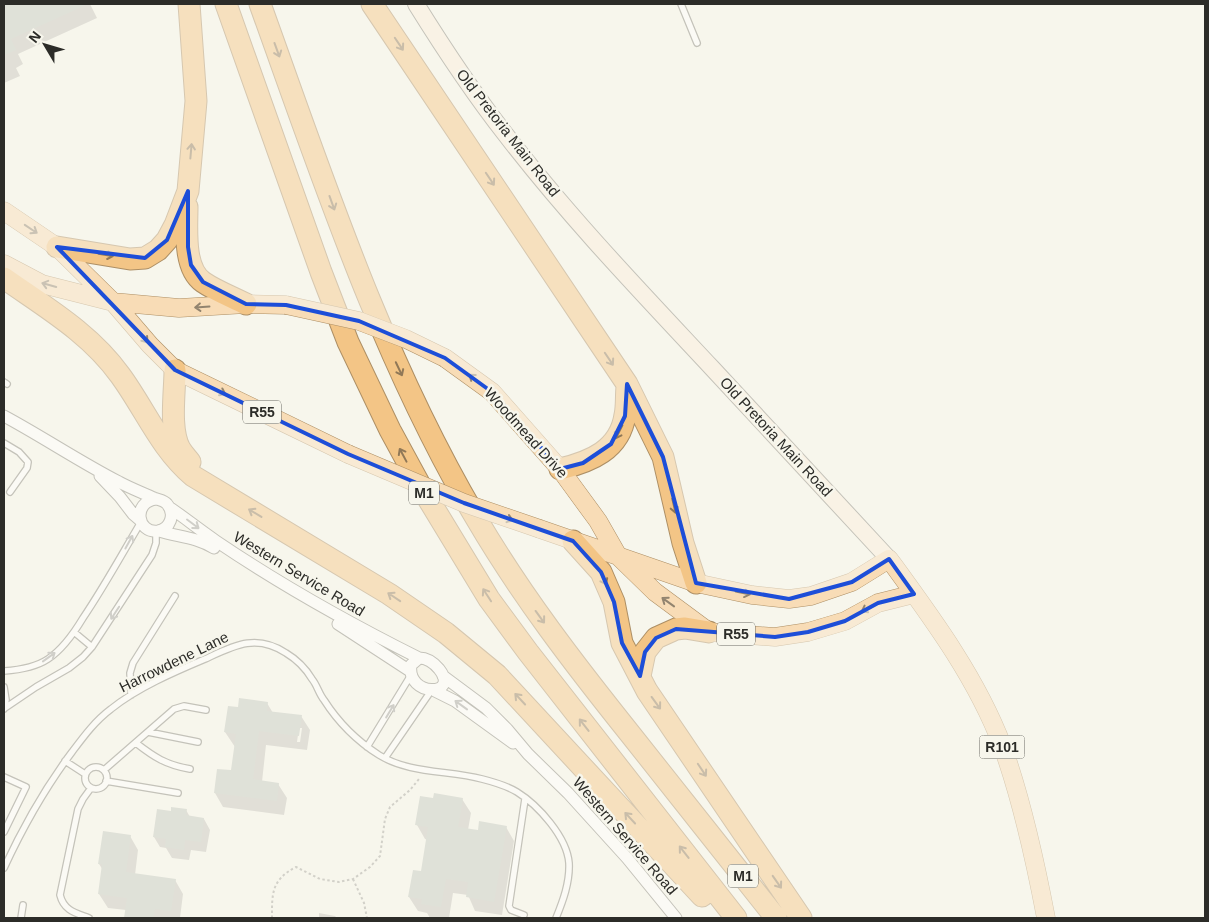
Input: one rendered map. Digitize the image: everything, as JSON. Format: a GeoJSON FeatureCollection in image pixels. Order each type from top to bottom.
{"type":"FeatureCollection","features":[{"type":"Feature","properties":{"kind":"highway"},"geometry":{"type":"LineString","coordinates":[[189,4],[196,101],[188,191],[188,247],[191,265],[194,272],[203,282],[246,304]]}},
{"type":"Feature","properties":{"kind":"highway","name":"M1"},"geometry":{"type":"LineString","coordinates":[[226,4],[305,228],[348,342],[420,487],[489,599],[528,652],[736,918]]}},
{"type":"Feature","properties":{"kind":"highway","name":"M1"},"geometry":{"type":"LineString","coordinates":[[260,4],[346,242],[388,346],[421,418],[475,517],[513,578],[581,672],[776,918]]}},
{"type":"Feature","properties":{"kind":"highway"},"geometry":{"type":"LineString","coordinates":[[372,4],[627,384],[663,457],[683,543],[696,583]]}},
{"type":"Feature","properties":{"kind":"highway"},"geometry":{"type":"LineString","coordinates":[[57,248],[130,259],[145,258],[158,250],[167,240],[188,191]]}},
{"type":"Feature","properties":{"kind":"highway"},"geometry":{"type":"LineString","coordinates":[[4,278],[83,333],[95,344],[120,375],[161,442],[193,476],[390,594],[446,633],[497,674],[723,918]]}},
{"type":"Feature","properties":{"kind":"highway"},"geometry":{"type":"LineString","coordinates":[[176,370],[174,425],[180,449],[194,466],[231,499]]}},
{"type":"Feature","properties":{"kind":"highway"},"geometry":{"type":"LineString","coordinates":[[560,469],[598,456],[611,444],[619,433],[625,416],[627,384]]}},
{"type":"Feature","properties":{"kind":"highway"},"geometry":{"type":"LineString","coordinates":[[573,541],[601,572],[614,602],[622,643],[647,691],[801,918]]}},
{"type":"Feature","properties":{"kind":"highway"},"geometry":{"type":"LineString","coordinates":[[640,676],[645,652],[656,638],[676,629],[685,628],[709,632]]}},
{"type":"Feature","properties":{"kind":"main road","name":"Old Pretoria Main Road"},"geometry":{"type":"LineString","coordinates":[[416,4],[480,101],[560,201],[622,272],[889,560],[938,626],[987,711],[1002,745],[1024,818],[1046,918]]}},
{"type":"Feature","properties":{"kind":"main road","name":"Woodmead Drive"},"geometry":{"type":"LineString","coordinates":[[4,211],[57,248],[113,302],[150,345],[176,370],[348,454],[464,503],[696,583],[752,595],[789,599],[811,596],[852,582],[889,560]]}},
{"type":"Feature","properties":{"kind":"main road","name":"Woodmead Drive"},"geometry":{"type":"LineString","coordinates":[[4,264],[42,284],[113,302],[179,308],[246,304],[286,305],[359,321],[406,339],[445,358],[492,392],[560,469],[598,521],[618,556],[654,592],[709,632]]}},
{"type":"Feature","properties":{"kind":"main road","name":"R55"},"geometry":{"type":"LineString","coordinates":[[709,632],[775,636],[808,632],[845,621],[878,603],[914,594]]}},
{"type":"Feature","properties":{"kind":"street"},"geometry":{"type":"LineString","coordinates":[[4,416],[122,484],[164,501],[172,515],[169,523],[158,531],[147,529],[115,491],[90,466]]}},
{"type":"Feature","properties":{"kind":"street"},"geometry":{"type":"LineString","coordinates":[[141,521],[139,514],[142,506],[156,499]]}},
{"type":"Feature","properties":{"kind":"street","name":"Western Service Road"},"geometry":{"type":"LineString","coordinates":[[169,507],[247,561],[343,619],[419,658]]}},
{"type":"Feature","properties":{"kind":"street","name":"Western Service Road"},"geometry":{"type":"LineString","coordinates":[[158,531],[203,541],[327,617],[410,673]]}},
{"type":"Feature","properties":{"kind":"street"},"geometry":{"type":"LineString","coordinates":[[419,658],[430,662],[438,668],[443,676],[442,687],[433,691],[417,683],[410,673],[410,665],[419,658]]}},
{"type":"Feature","properties":{"kind":"street","name":"Western Service Road"},"geometry":{"type":"LineString","coordinates":[[443,676],[486,708],[507,729],[528,754],[575,800],[627,858],[676,918]]}},
{"type":"Feature","properties":{"kind":"street","name":"Western Service Road"},"geometry":{"type":"LineString","coordinates":[[433,691],[455,700],[528,754]]}},
{"type":"Feature","properties":{"kind":"lane"},"geometry":{"type":"LineString","coordinates":[[681,4],[697,42]]}},
{"type":"Feature","properties":{"kind":"lane"},"geometry":{"type":"LineString","coordinates":[[4,443],[19,452],[28,462],[27,468],[10,492]]}},
{"type":"Feature","properties":{"kind":"lane"},"geometry":{"type":"LineString","coordinates":[[4,671],[37,664],[48,659],[61,648],[74,632],[118,563],[141,521]]}},
{"type":"Feature","properties":{"kind":"lane"},"geometry":{"type":"LineString","coordinates":[[4,709],[36,687],[69,668],[92,647],[152,555],[158,531]]}},
{"type":"Feature","properties":{"kind":"lane"},"geometry":{"type":"LineString","coordinates":[[131,695],[130,673],[133,663],[175,596]]}},
{"type":"Feature","properties":{"kind":"lane"},"geometry":{"type":"LineString","coordinates":[[74,632],[92,647]]}},
{"type":"Feature","properties":{"kind":"lane","name":"Harrowdene Lane"},"geometry":{"type":"LineString","coordinates":[[4,868],[16,841],[42,796],[65,761],[101,717],[131,695],[238,644],[258,643],[286,652],[313,679],[323,700],[342,724],[367,747],[385,758],[401,765],[426,771],[481,778],[516,792],[525,799],[555,829],[562,839],[568,854],[569,864],[566,890],[556,918]]}},
{"type":"Feature","properties":{"kind":"lane"},"geometry":{"type":"LineString","coordinates":[[367,747],[410,673]]}},
{"type":"Feature","properties":{"kind":"lane"},"geometry":{"type":"LineString","coordinates":[[4,687],[6,700],[4,709]]}},
{"type":"Feature","properties":{"kind":"lane"},"geometry":{"type":"LineString","coordinates":[[385,758],[433,691]]}},
{"type":"Feature","properties":{"kind":"lane"},"geometry":{"type":"LineString","coordinates":[[104,770],[178,707],[184,706],[206,710]]}},
{"type":"Feature","properties":{"kind":"lane"},"geometry":{"type":"LineString","coordinates":[[148,732],[198,742]]}},
{"type":"Feature","properties":{"kind":"lane"},"geometry":{"type":"LineString","coordinates":[[136,743],[165,763],[190,769]]}},
{"type":"Feature","properties":{"kind":"lane"},"geometry":{"type":"LineString","coordinates":[[65,761],[85,774]]}},
{"type":"Feature","properties":{"kind":"lane"},"geometry":{"type":"LineString","coordinates":[[96,767],[104,770],[106,781],[100,788],[92,788],[85,782],[85,774],[91,768],[96,767]]}},
{"type":"Feature","properties":{"kind":"lane"},"geometry":{"type":"LineString","coordinates":[[4,777],[26,787],[4,832]]}},
{"type":"Feature","properties":{"kind":"lane"},"geometry":{"type":"LineString","coordinates":[[106,781],[178,793]]}},
{"type":"Feature","properties":{"kind":"lane"},"geometry":{"type":"LineString","coordinates":[[89,918],[67,909],[63,905],[60,895],[78,809],[92,788]]}},
{"type":"Feature","properties":{"kind":"lane"},"geometry":{"type":"LineString","coordinates":[[524,915],[511,910],[509,906],[525,799]]}},
{"type":"Feature","properties":{"kind":"lane"},"geometry":{"type":"LineString","coordinates":[[21,918],[23,905]]}},
{"type":"Feature","properties":{"kind":"path"},"geometry":{"type":"LineString","coordinates":[[272,918],[272,891],[288,871],[296,867],[320,879],[339,882],[353,879],[370,867],[380,856],[385,819],[390,807],[410,790],[420,778]]}},
{"type":"Feature","properties":{"kind":"path"},"geometry":{"type":"LineString","coordinates":[[353,879],[364,903],[368,918]]}},
{"type":"Feature","properties":{"kind":"highlighted area"},"geometry":{"type":"Polygon","coordinates":[[[188,191],[188,247],[191,265],[203,282],[246,304],[286,305],[359,321],[445,358],[492,392],[560,469],[583,463],[611,444],[625,416],[627,384],[663,457],[696,583],[789,599],[852,582],[889,559],[914,594],[878,603],[845,621],[808,632],[775,637],[676,629],[656,638],[645,652],[640,676],[622,643],[614,602],[601,572],[573,541],[464,503],[348,454],[175,370],[57,247],[145,258],[167,240],[188,191]]]}},
{"type":"Feature","properties":{"kind":"building"},"geometry":{"type":"Polygon","coordinates":[[[4,4],[88,4],[11,39],[16,50],[4,55],[4,4]]]}},
{"type":"Feature","properties":{"kind":"building"},"geometry":{"type":"Polygon","coordinates":[[[239,698],[268,702],[267,711],[302,715],[299,736],[259,731],[253,779],[279,783],[277,801],[214,793],[217,769],[231,770],[236,734],[224,732],[228,706],[238,707],[239,698]]]}},
{"type":"Feature","properties":{"kind":"building"},"geometry":{"type":"Polygon","coordinates":[[[434,793],[463,798],[458,827],[478,830],[479,821],[507,826],[494,902],[466,897],[468,882],[446,879],[441,907],[421,904],[422,899],[408,897],[413,870],[421,871],[428,827],[415,825],[420,796],[433,798],[434,793]]]}},
{"type":"Feature","properties":{"kind":"building"},"geometry":{"type":"Polygon","coordinates":[[[171,807],[187,809],[186,815],[204,818],[201,842],[185,840],[184,850],[165,847],[166,839],[153,837],[157,809],[171,811],[171,807]]]}},
{"type":"Feature","properties":{"kind":"building"},"geometry":{"type":"Polygon","coordinates":[[[103,831],[131,835],[126,872],[176,879],[171,911],[155,909],[153,918],[124,918],[127,898],[98,894],[102,864],[98,864],[103,831]]]}}]}
